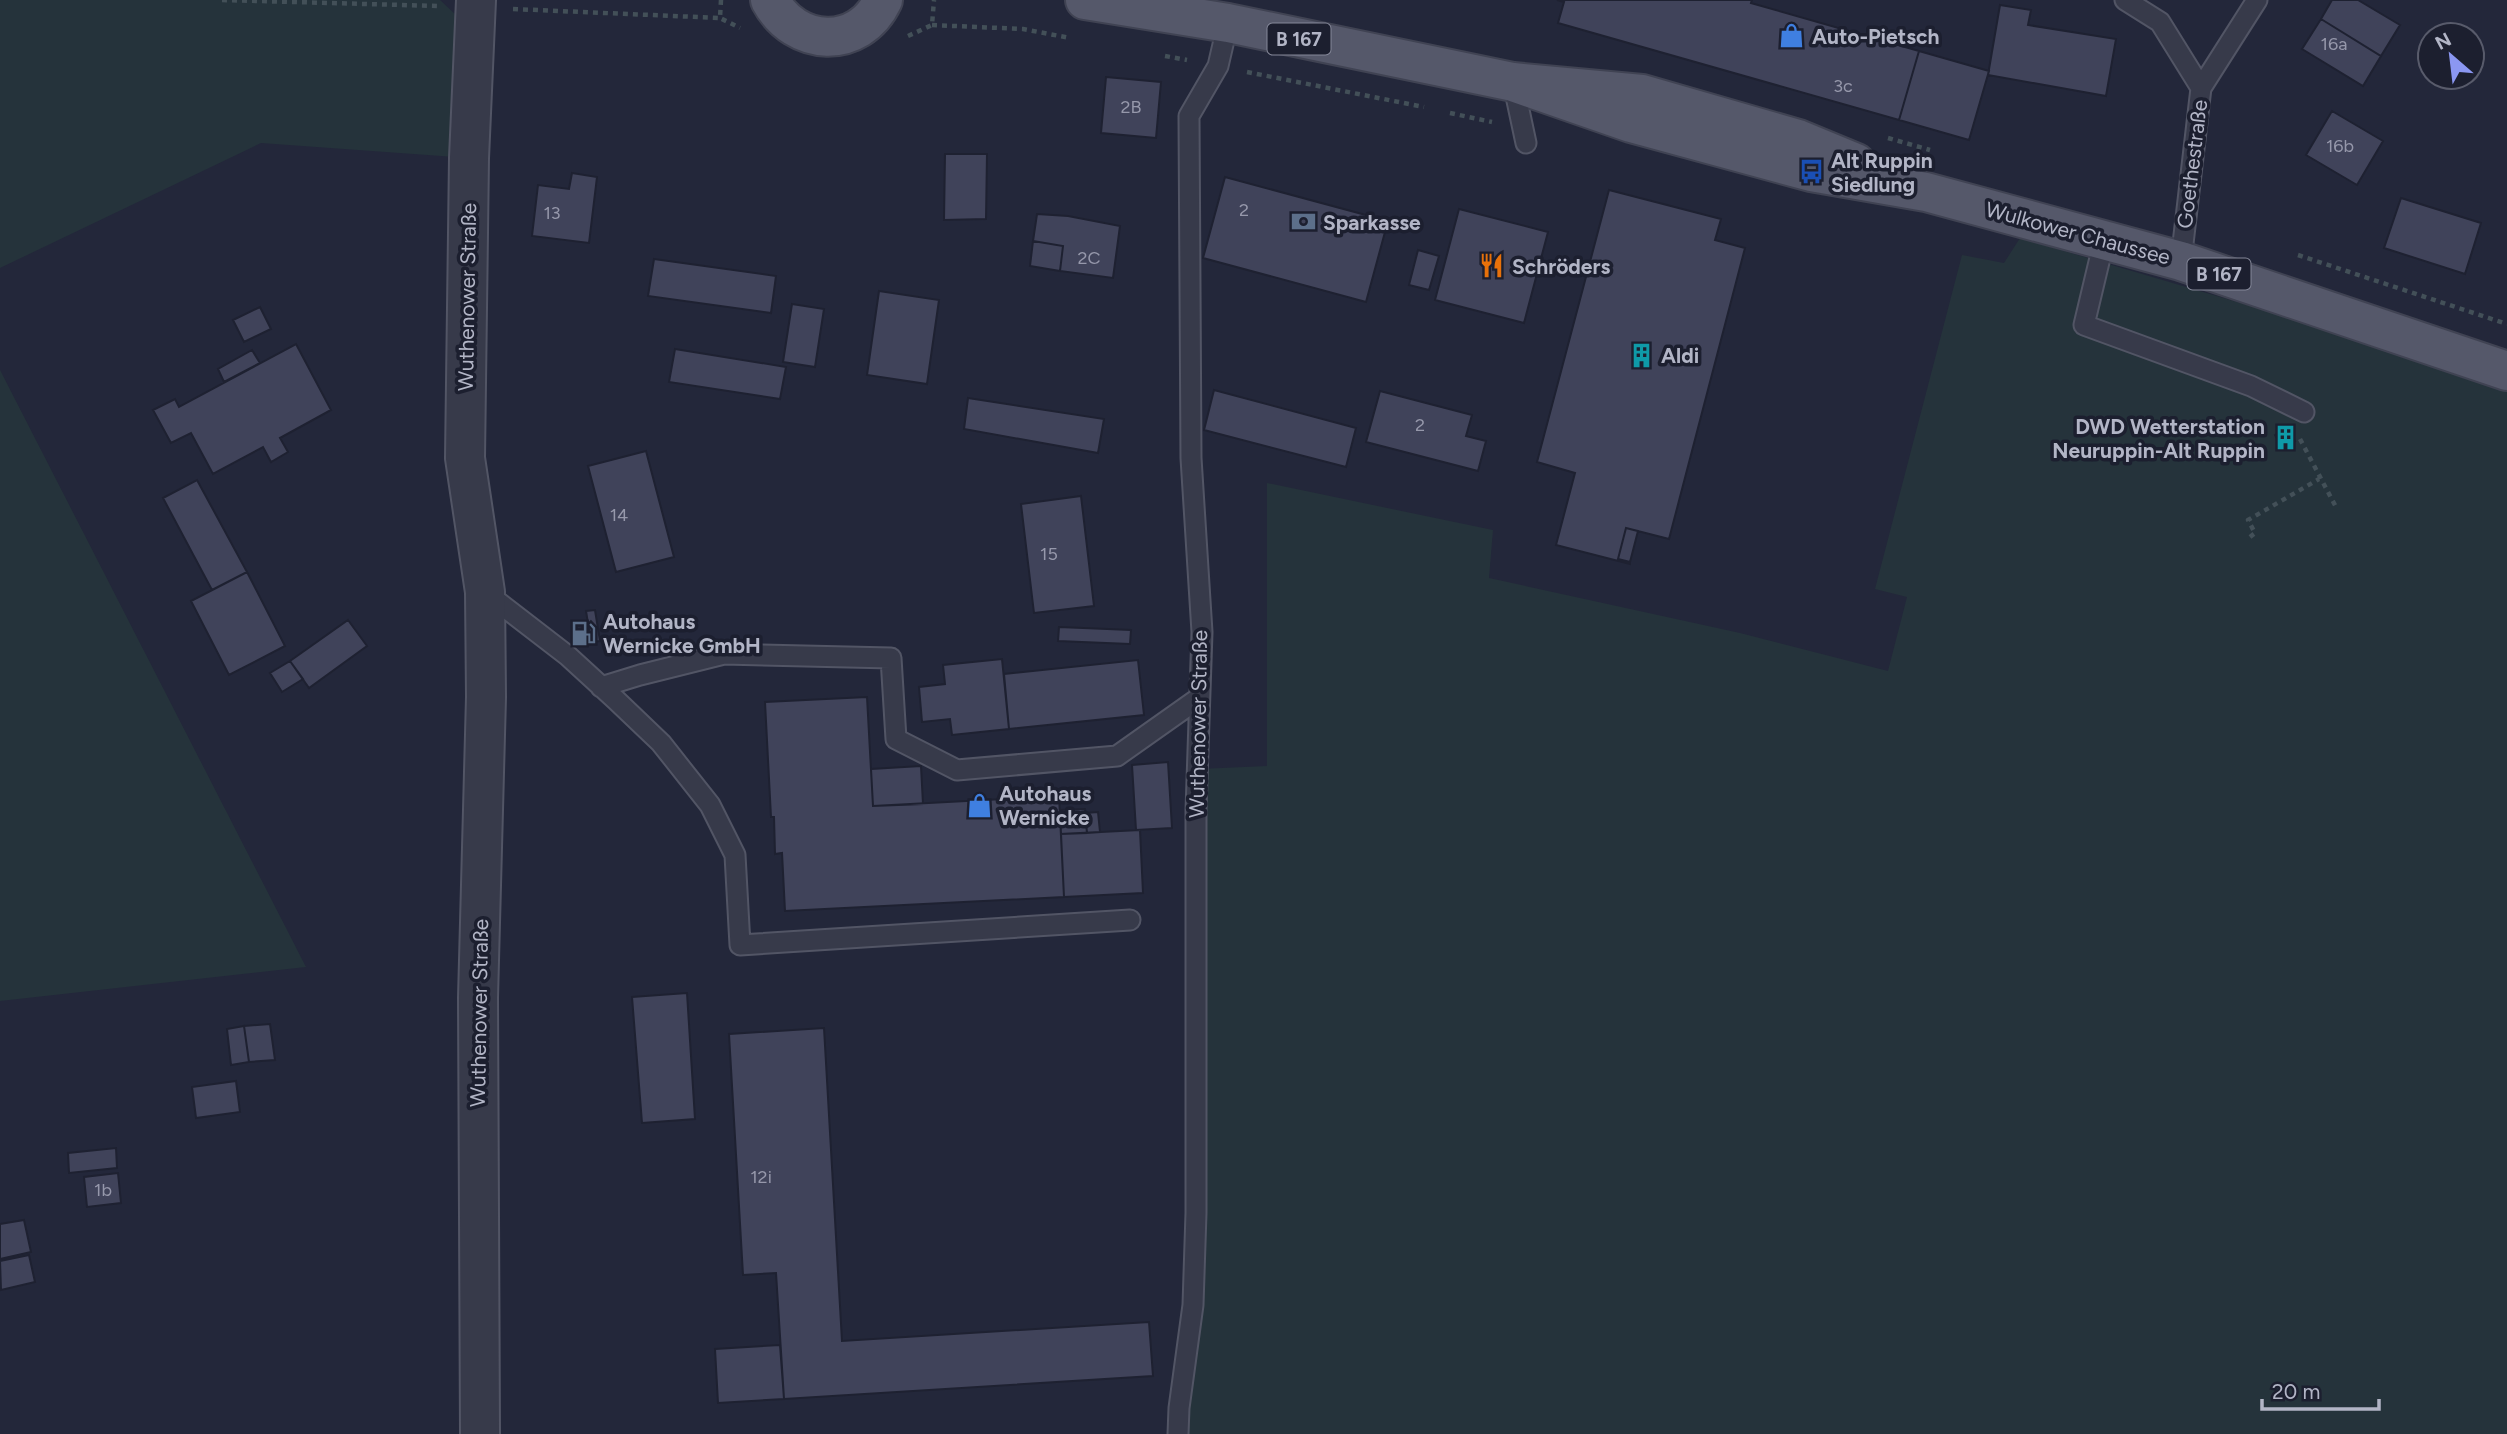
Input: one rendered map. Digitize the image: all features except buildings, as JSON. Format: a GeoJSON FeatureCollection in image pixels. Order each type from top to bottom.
{"type":"FeatureCollection","features":[{"type":"Feature","properties":{"kind":"main road"},"geometry":{"type":"LineString","coordinates":[[770,0],[776,13],[790,26],[808,35],[828,38],[847,34],[864,25],[878,11],[883,0]]}},
{"type":"Feature","properties":{"kind":"main road","name":"Wulkower Chaussee"},"geometry":{"type":"LineString","coordinates":[[1085,0],[1228,23],[1513,82],[1631,123],[1811,172],[1926,192],[2181,261],[2507,371]]}},
{"type":"Feature","properties":{"kind":"street","name":"Wuthenower Straße"},"geometry":{"type":"LineString","coordinates":[[459,3],[469,158],[465,458],[485,592],[486,697],[478,998],[480,1434]]}},
{"type":"Feature","properties":{"kind":"lane"},"geometry":{"type":"LineString","coordinates":[[2124,0],[2160,22],[2201,88]]}},
{"type":"Feature","properties":{"kind":"lane","name":"Goethestraße"},"geometry":{"type":"LineString","coordinates":[[2181,261],[2201,88],[2257,0]]}},
{"type":"Feature","properties":{"kind":"lane","name":"Wuthenower Straße"},"geometry":{"type":"LineString","coordinates":[[1178,1434],[1193,1305],[1196,810],[1202,632],[1191,458],[1189,116],[1219,66],[1228,23]]}},
{"type":"Feature","properties":{"kind":"lane"},"geometry":{"type":"LineString","coordinates":[[1513,82],[1524,136]]}},
{"type":"Feature","properties":{"kind":"lane"},"geometry":{"type":"LineString","coordinates":[[2104,241],[2084,325],[2251,386],[2299,420]]}},
{"type":"Feature","properties":{"kind":"lane"},"geometry":{"type":"LineString","coordinates":[[485,592],[568,656],[661,743],[710,805],[735,855],[740,945],[1130,920]]}},
{"type":"Feature","properties":{"kind":"lane"},"geometry":{"type":"LineString","coordinates":[[601,687],[724,654],[891,659],[896,739],[957,771],[1117,756],[1199,698]]}},
{"type":"Feature","properties":{"kind":"path"},"geometry":{"type":"LineString","coordinates":[[222,0],[459,3]]}},
{"type":"Feature","properties":{"kind":"path"},"geometry":{"type":"LineString","coordinates":[[933,13],[934,0]]}},
{"type":"Feature","properties":{"kind":"path"},"geometry":{"type":"LineString","coordinates":[[533,10],[720,18]]}},
{"type":"Feature","properties":{"kind":"path"},"geometry":{"type":"LineString","coordinates":[[932,25],[1023,29],[1075,39]]}},
{"type":"Feature","properties":{"kind":"path"},"geometry":{"type":"LineString","coordinates":[[1153,54],[1432,109]]}},
{"type":"Feature","properties":{"kind":"path"},"geometry":{"type":"LineString","coordinates":[[1445,112],[1524,136]]}},
{"type":"Feature","properties":{"kind":"path"},"geometry":{"type":"LineString","coordinates":[[1881,136],[1935,151]]}},
{"type":"Feature","properties":{"kind":"path"},"geometry":{"type":"LineString","coordinates":[[2290,253],[2507,324]]}},
{"type":"Feature","properties":{"kind":"path"},"geometry":{"type":"LineString","coordinates":[[2299,420],[2319,472],[2319,479],[2337,509]]}},
{"type":"Feature","properties":{"kind":"path"},"geometry":{"type":"LineString","coordinates":[[2250,537],[2256,533],[2248,520],[2319,479]]}},
{"type":"Feature","properties":{"kind":"shaded area"},"geometry":{"type":"Polygon","coordinates":[[[0,0],[440,0],[473,31],[469,158],[261,143],[0,268],[0,0]]]}},
{"type":"Feature","properties":{"kind":"shaded area"},"geometry":{"type":"Polygon","coordinates":[[[2020,238],[2397,349],[2507,390],[2507,1434],[1178,1434],[1193,1306],[1199,769],[1267,766],[1267,483],[1493,530],[1489,578],[1740,633],[1888,671],[1907,597],[1875,589],[1962,255],[2004,263],[2020,238]]]}},
{"type":"Feature","properties":{"kind":"shaded area"},"geometry":{"type":"Polygon","coordinates":[[[0,370],[306,967],[0,1001],[0,370]]]}},
{"type":"Feature","properties":{"kind":"place","name":"Auto-Pietsch"},"geometry":{"type":"Point","coordinates":[1792,36]}},
{"type":"Feature","properties":{"kind":"place","name":"Alt Ruppin Siedlung"},"geometry":{"type":"Point","coordinates":[1811,172]}},
{"type":"Feature","properties":{"kind":"place","name":"Sparkasse"},"geometry":{"type":"Point","coordinates":[1303,222]}},
{"type":"Feature","properties":{"kind":"place","name":"Schröders"},"geometry":{"type":"Point","coordinates":[1492,266]}},
{"type":"Feature","properties":{"kind":"place","name":"Aldi"},"geometry":{"type":"Point","coordinates":[1641,355]}},
{"type":"Feature","properties":{"kind":"place","name":"DWD Wetterstation Neuruppin-Alt Ruppin"},"geometry":{"type":"Point","coordinates":[2285,438]}},
{"type":"Feature","properties":{"kind":"place","name":"Autohaus Wernicke GmbH"},"geometry":{"type":"Point","coordinates":[583,633]}},
{"type":"Feature","properties":{"kind":"place","name":"Autohaus Wernicke"},"geometry":{"type":"Point","coordinates":[979,805]}}]}
